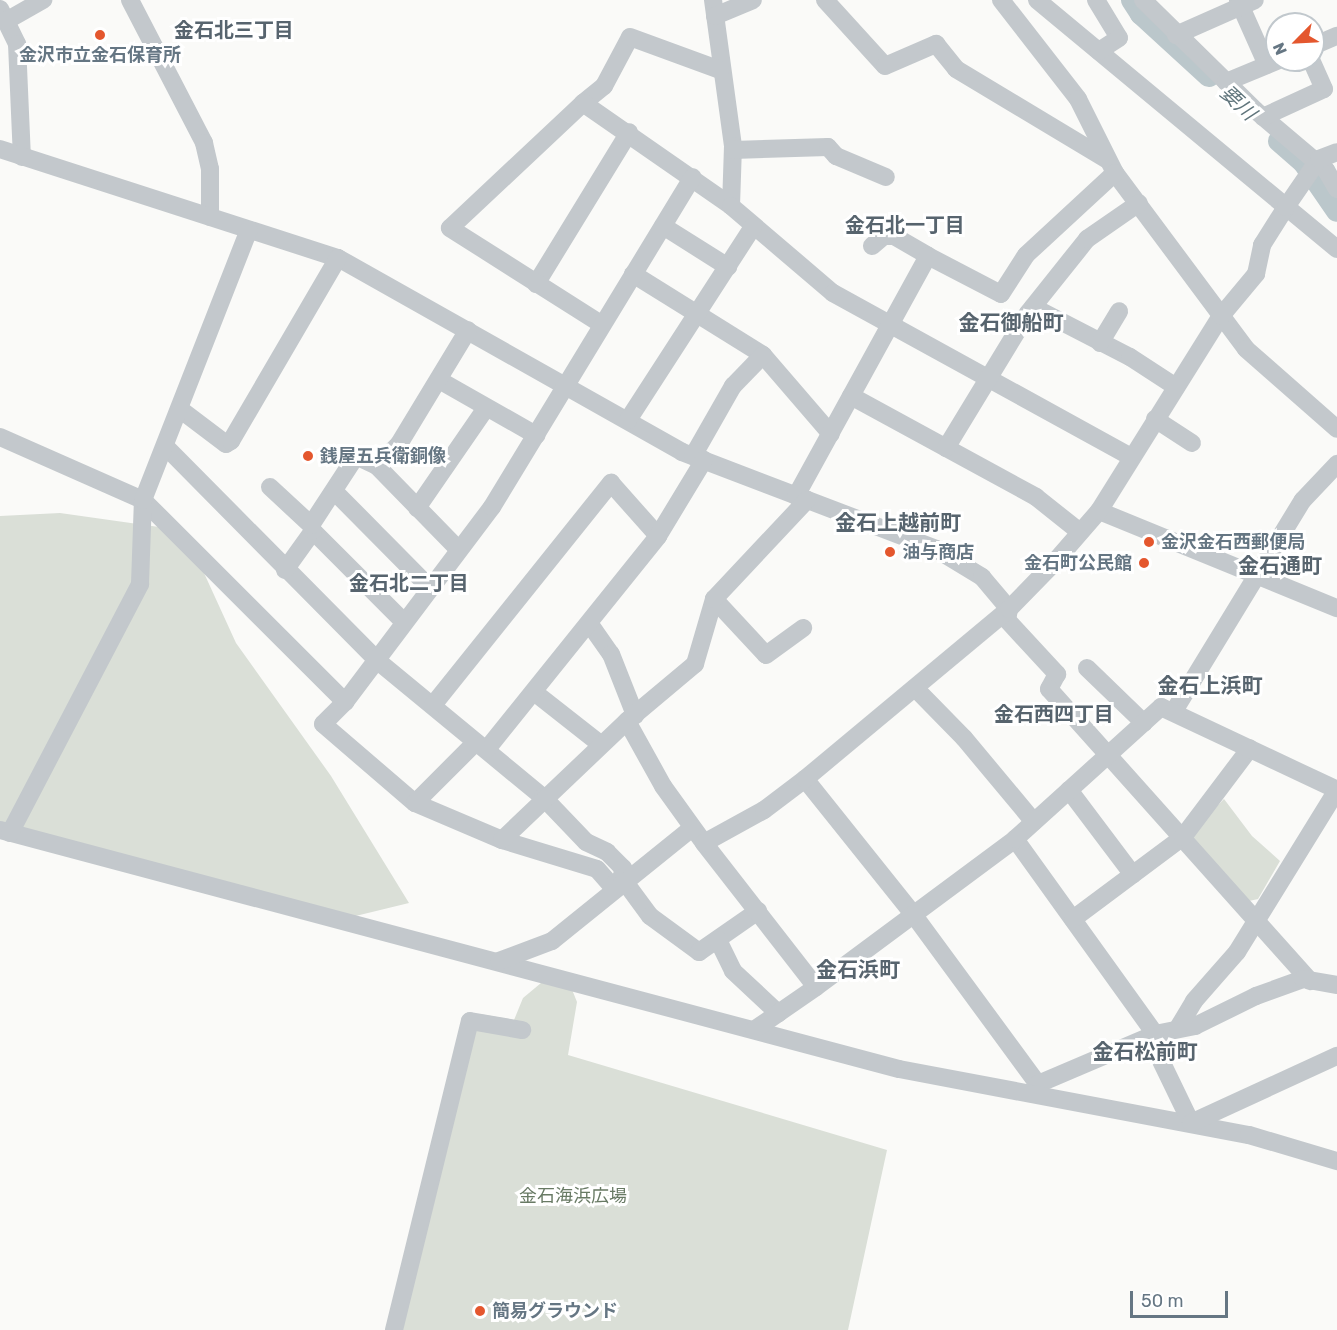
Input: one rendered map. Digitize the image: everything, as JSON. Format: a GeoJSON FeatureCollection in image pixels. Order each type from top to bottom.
{"type":"FeatureCollection","features":[{"type":"Feature","properties":{"kind":"street"},"geometry":{"type":"LineString","coordinates":[[22,157],[18,44],[3,15],[43,0]]}},
{"type":"Feature","properties":{"kind":"street"},"geometry":{"type":"LineString","coordinates":[[130,0],[204,143],[210,217]]}},
{"type":"Feature","properties":{"kind":"street"},"geometry":{"type":"LineString","coordinates":[[731,206],[733,150],[720,70],[714,8],[753,0]]}},
{"type":"Feature","properties":{"kind":"street"},"geometry":{"type":"LineString","coordinates":[[825,0],[885,66],[936,44],[956,69],[1111,167]]}},
{"type":"Feature","properties":{"kind":"street"},"geometry":{"type":"LineString","coordinates":[[1001,0],[1078,99],[1111,167],[1221,316],[1256,359],[1337,429]]}},
{"type":"Feature","properties":{"kind":"street"},"geometry":{"type":"LineString","coordinates":[[1037,0],[1337,249]]}},
{"type":"Feature","properties":{"kind":"street"},"geometry":{"type":"LineString","coordinates":[[1096,0],[1119,38],[1099,51]]}},
{"type":"Feature","properties":{"kind":"street"},"geometry":{"type":"LineString","coordinates":[[1143,0],[1263,117],[1312,169],[1337,189]]}},
{"type":"Feature","properties":{"kind":"street"},"geometry":{"type":"LineString","coordinates":[[1176,34],[1244,2],[1265,45]]}},
{"type":"Feature","properties":{"kind":"street"},"geometry":{"type":"LineString","coordinates":[[601,324],[450,228],[583,102],[604,86],[630,36],[720,70]]}},
{"type":"Feature","properties":{"kind":"street"},"geometry":{"type":"LineString","coordinates":[[1226,82],[1265,65]]}},
{"type":"Feature","properties":{"kind":"street"},"geometry":{"type":"LineString","coordinates":[[1263,117],[1324,89],[1316,72]]}},
{"type":"Feature","properties":{"kind":"street"},"geometry":{"type":"LineString","coordinates":[[583,102],[629,132],[731,206],[832,293],[891,327],[988,376],[1131,457]]}},
{"type":"Feature","properties":{"kind":"street"},"geometry":{"type":"LineString","coordinates":[[536,284],[629,132]]}},
{"type":"Feature","properties":{"kind":"street"},"geometry":{"type":"LineString","coordinates":[[733,150],[828,147],[836,156],[886,177]]}},
{"type":"Feature","properties":{"kind":"street"},"geometry":{"type":"LineString","coordinates":[[0,149],[338,258],[699,458],[936,549],[982,577],[1009,609]]}},
{"type":"Feature","properties":{"kind":"street"},"geometry":{"type":"LineString","coordinates":[[704,843],[764,810],[805,779],[1009,609],[1080,532],[1099,511],[1221,316],[1256,274],[1262,245],[1286,207],[1312,169],[1337,152]]}},
{"type":"Feature","properties":{"kind":"street"},"geometry":{"type":"LineString","coordinates":[[1001,294],[1026,255],[1111,167]]}},
{"type":"Feature","properties":{"kind":"street"},"geometry":{"type":"LineString","coordinates":[[625,881],[612,886],[597,869],[502,840],[415,804],[323,724],[345,702],[378,662],[403,621],[457,548],[492,507],[601,324],[693,177]]}},
{"type":"Feature","properties":{"kind":"street"},"geometry":{"type":"LineString","coordinates":[[946,448],[1030,310],[1087,239],[1139,203]]}},
{"type":"Feature","properties":{"kind":"street"},"geometry":{"type":"LineString","coordinates":[[663,226],[728,267]]}},
{"type":"Feature","properties":{"kind":"street"},"geometry":{"type":"LineString","coordinates":[[628,420],[753,227]]}},
{"type":"Feature","properties":{"kind":"street"},"geometry":{"type":"LineString","coordinates":[[249,230],[167,448],[143,500],[140,584],[5,831],[899,1069],[1191,1123],[1337,1161]]}},
{"type":"Feature","properties":{"kind":"street"},"geometry":{"type":"LineString","coordinates":[[872,246],[884,236],[894,236],[1030,310],[1100,343],[1176,387]]}},
{"type":"Feature","properties":{"kind":"street"},"geometry":{"type":"LineString","coordinates":[[502,840],[543,796],[600,744],[695,664],[714,599],[801,498],[831,434],[928,256]]}},
{"type":"Feature","properties":{"kind":"street"},"geometry":{"type":"LineString","coordinates":[[181,410],[225,444],[231,441],[338,258]]}},
{"type":"Feature","properties":{"kind":"street"},"geometry":{"type":"LineString","coordinates":[[633,274],[763,355],[831,434]]}},
{"type":"Feature","properties":{"kind":"street"},"geometry":{"type":"LineString","coordinates":[[1100,343],[1119,311]]}},
{"type":"Feature","properties":{"kind":"street"},"geometry":{"type":"LineString","coordinates":[[377,466],[399,444],[468,330]]}},
{"type":"Feature","properties":{"kind":"street"},"geometry":{"type":"LineString","coordinates":[[415,804],[482,746],[534,692],[658,536],[733,386],[763,355]]}},
{"type":"Feature","properties":{"kind":"street"},"geometry":{"type":"LineString","coordinates":[[438,380],[536,435]]}},
{"type":"Feature","properties":{"kind":"street"},"geometry":{"type":"LineString","coordinates":[[851,396],[1036,497],[1080,532]]}},
{"type":"Feature","properties":{"kind":"street"},"geometry":{"type":"LineString","coordinates":[[417,508],[486,408]]}},
{"type":"Feature","properties":{"kind":"street"},"geometry":{"type":"LineString","coordinates":[[1155,419],[1192,443]]}},
{"type":"Feature","properties":{"kind":"street"},"geometry":{"type":"LineString","coordinates":[[0,437],[143,500],[345,702]]}},
{"type":"Feature","properties":{"kind":"street"},"geometry":{"type":"LineString","coordinates":[[167,448],[378,662],[543,796],[586,842],[607,852],[623,868],[625,881],[650,916],[699,952],[758,911]]}},
{"type":"Feature","properties":{"kind":"street"},"geometry":{"type":"LineString","coordinates":[[285,570],[356,456],[377,466],[457,548]]}},
{"type":"Feature","properties":{"kind":"street"},"geometry":{"type":"LineString","coordinates":[[1174,711],[1259,576],[1303,500],[1337,464]]}},
{"type":"Feature","properties":{"kind":"street"},"geometry":{"type":"LineString","coordinates":[[433,705],[611,483],[658,536]]}},
{"type":"Feature","properties":{"kind":"street"},"geometry":{"type":"LineString","coordinates":[[270,487],[403,621]]}},
{"type":"Feature","properties":{"kind":"street"},"geometry":{"type":"LineString","coordinates":[[335,492],[429,587]]}},
{"type":"Feature","properties":{"kind":"street"},"geometry":{"type":"LineString","coordinates":[[1099,511],[1337,608]]}},
{"type":"Feature","properties":{"kind":"street"},"geometry":{"type":"LineString","coordinates":[[714,599],[766,656],[803,628]]}},
{"type":"Feature","properties":{"kind":"street"},"geometry":{"type":"LineString","coordinates":[[1009,609],[1007,620],[1057,674],[1049,689],[1256,917],[1310,981]]}},
{"type":"Feature","properties":{"kind":"street"},"geometry":{"type":"LineString","coordinates":[[589,623],[611,654],[631,718],[692,828],[816,987]]}},
{"type":"Feature","properties":{"kind":"street"},"geometry":{"type":"LineString","coordinates":[[1087,668],[1144,723]]}},
{"type":"Feature","properties":{"kind":"street"},"geometry":{"type":"LineString","coordinates":[[915,688],[964,738],[1034,822]]}},
{"type":"Feature","properties":{"kind":"street"},"geometry":{"type":"LineString","coordinates":[[534,692],[600,744]]}},
{"type":"Feature","properties":{"kind":"street"},"geometry":{"type":"LineString","coordinates":[[754,1030],[816,987],[1015,839],[1161,707],[1174,711],[1337,790],[1256,917],[1237,952],[1194,1001],[1178,1029]]}},
{"type":"Feature","properties":{"kind":"street"},"geometry":{"type":"LineString","coordinates":[[1073,919],[1183,837],[1250,748]]}},
{"type":"Feature","properties":{"kind":"street"},"geometry":{"type":"LineString","coordinates":[[805,779],[914,914],[1038,1084],[1152,1035],[1195,1026],[1256,996],[1310,981],[1337,985]]}},
{"type":"Feature","properties":{"kind":"street"},"geometry":{"type":"LineString","coordinates":[[1069,790],[1133,875]]}},
{"type":"Feature","properties":{"kind":"street"},"geometry":{"type":"LineString","coordinates":[[499,961],[552,941],[692,828]]}},
{"type":"Feature","properties":{"kind":"street"},"geometry":{"type":"LineString","coordinates":[[1015,839],[1152,1035],[1191,1123]]}},
{"type":"Feature","properties":{"kind":"street"},"geometry":{"type":"LineString","coordinates":[[718,940],[733,972],[778,1013]]}},
{"type":"Feature","properties":{"kind":"street"},"geometry":{"type":"LineString","coordinates":[[394,1330],[470,1021],[522,1030]]}},
{"type":"Feature","properties":{"kind":"street"},"geometry":{"type":"LineString","coordinates":[[1191,1123],[1337,1056]]}},
{"type":"Feature","properties":{"kind":"green space"},"geometry":{"type":"Polygon","coordinates":[[[60,513],[159,527],[188,538],[236,643],[331,776],[409,903],[335,921],[192,890],[0,829],[0,516],[60,513]]]}},
{"type":"Feature","properties":{"kind":"green space"},"geometry":{"type":"Polygon","coordinates":[[[1224,799],[1252,836],[1280,861],[1258,899],[1249,901],[1194,839],[1193,831],[1224,799]]]}},
{"type":"Feature","properties":{"kind":"green space","name":"金石海浜広場"},"geometry":{"type":"Polygon","coordinates":[[[547,978],[569,982],[577,1002],[568,1055],[887,1150],[848,1330],[402,1330],[480,1014],[514,1020],[523,998],[547,978]]]}},
{"type":"Feature","properties":{"kind":"waterway","name":"要川"},"geometry":{"type":"LineString","coordinates":[[1132,0],[1141,14],[1209,76]]}},
{"type":"Feature","properties":{"kind":"waterway","name":"要川"},"geometry":{"type":"LineString","coordinates":[[1279,141],[1304,163],[1337,211]]}},
{"type":"Feature","properties":{"kind":"place","name":"金沢市立金石保育所"},"geometry":{"type":"Point","coordinates":[100,35]}},
{"type":"Feature","properties":{"kind":"place","name":"銭屋五兵衛銅像"},"geometry":{"type":"Point","coordinates":[308,456]}},
{"type":"Feature","properties":{"kind":"place","name":"金沢金石西郵便局"},"geometry":{"type":"Point","coordinates":[1149,542]}},
{"type":"Feature","properties":{"kind":"place","name":"油与商店"},"geometry":{"type":"Point","coordinates":[890,552]}},
{"type":"Feature","properties":{"kind":"place","name":"金石町公民館"},"geometry":{"type":"Point","coordinates":[1144,563]}},
{"type":"Feature","properties":{"kind":"place","name":"簡易グラウンド"},"geometry":{"type":"Point","coordinates":[480,1311]}},
{"type":"Feature","properties":{"kind":"district","name":"金石北三丁目"},"geometry":{"type":"Point","coordinates":[234,30]}},
{"type":"Feature","properties":{"kind":"district","name":"金石北一丁目"},"geometry":{"type":"Point","coordinates":[905,225]}},
{"type":"Feature","properties":{"kind":"district","name":"金石御船町"},"geometry":{"type":"Point","coordinates":[1011,323]}},
{"type":"Feature","properties":{"kind":"district","name":"金石上越前町"},"geometry":{"type":"Point","coordinates":[898,523]}},
{"type":"Feature","properties":{"kind":"district","name":"金石通町"},"geometry":{"type":"Point","coordinates":[1280,566]}},
{"type":"Feature","properties":{"kind":"district","name":"金石北二丁目"},"geometry":{"type":"Point","coordinates":[409,583]}},
{"type":"Feature","properties":{"kind":"district","name":"金石上浜町"},"geometry":{"type":"Point","coordinates":[1210,686]}},
{"type":"Feature","properties":{"kind":"district","name":"金石西四丁目"},"geometry":{"type":"Point","coordinates":[1054,714]}},
{"type":"Feature","properties":{"kind":"district","name":"金石浜町"},"geometry":{"type":"Point","coordinates":[858,970]}},
{"type":"Feature","properties":{"kind":"district","name":"金石松前町"},"geometry":{"type":"Point","coordinates":[1145,1052]}}]}
